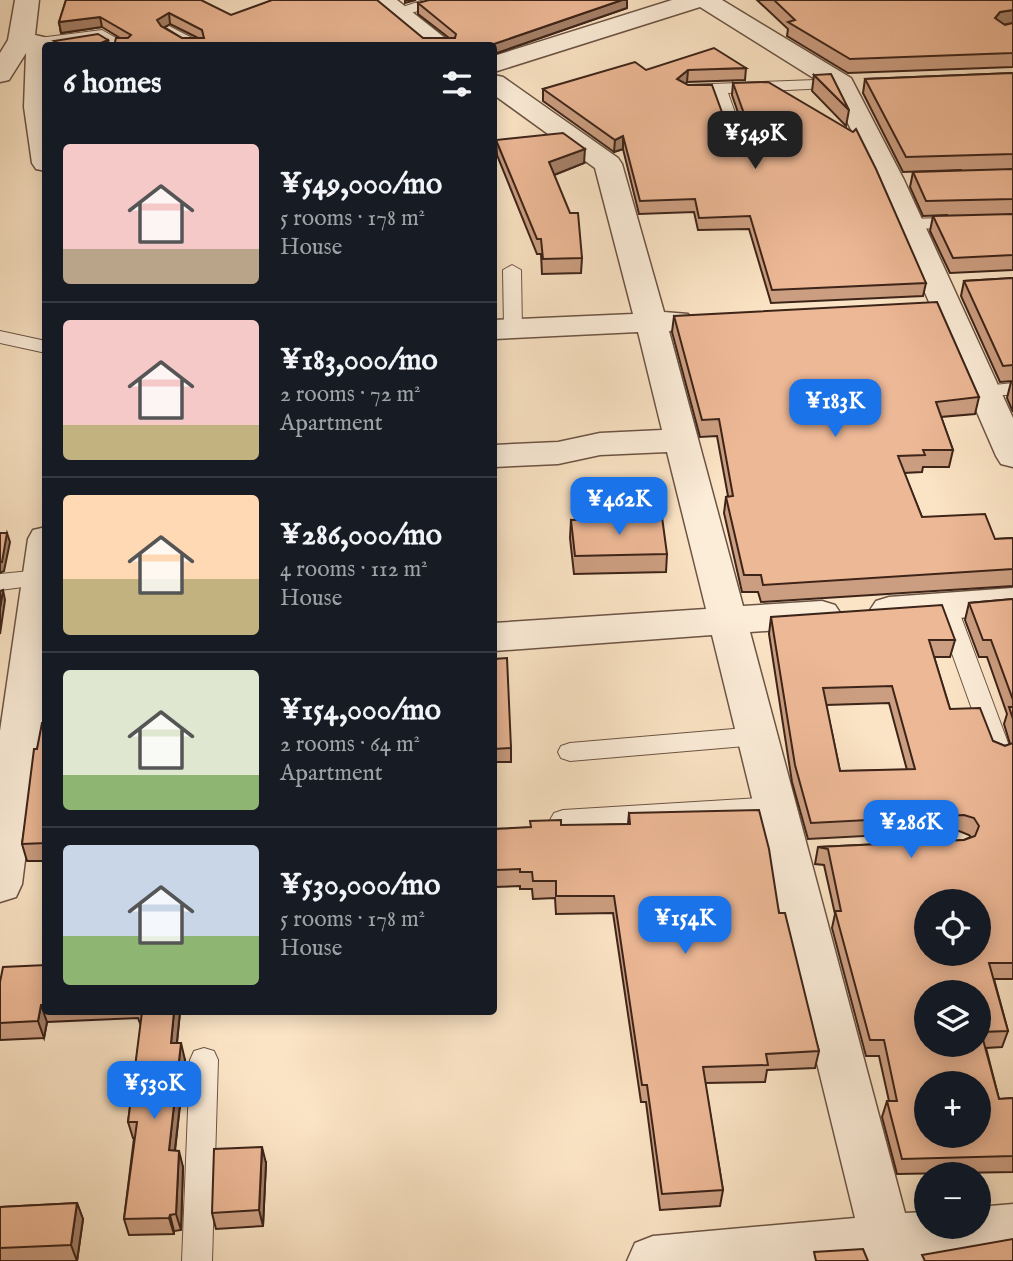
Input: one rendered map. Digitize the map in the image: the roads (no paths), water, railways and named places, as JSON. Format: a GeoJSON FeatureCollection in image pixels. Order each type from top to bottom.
{"type":"FeatureCollection","features":[{"type":"Feature","properties":{"kind":"street"},"geometry":{"type":"LineString","coordinates":[[27,0],[30,42],[42,106]]}},
{"type":"Feature","properties":{"kind":"street"},"geometry":{"type":"LineString","coordinates":[[497,63],[698,0]]}},
{"type":"Feature","properties":{"kind":"street"},"geometry":{"type":"LineString","coordinates":[[705,0],[855,84],[896,180],[908,224],[940,296],[998,390],[1013,456]]}},
{"type":"Feature","properties":{"kind":"street"},"geometry":{"type":"LineString","coordinates":[[390,6],[437,42]]}},
{"type":"Feature","properties":{"kind":"street"},"geometry":{"type":"LineString","coordinates":[[0,74],[30,42]]}},
{"type":"Feature","properties":{"kind":"street"},"geometry":{"type":"LineString","coordinates":[[497,85],[608,164],[775,807],[800,852],[888,1251]]}},
{"type":"Feature","properties":{"kind":"street"},"geometry":{"type":"LineString","coordinates":[[503,330],[707,319]]}},
{"type":"Feature","properties":{"kind":"street"},"geometry":{"type":"LineString","coordinates":[[497,456],[558,453],[600,444],[681,440]]}},
{"type":"Feature","properties":{"kind":"street"},"geometry":{"type":"LineString","coordinates":[[0,884],[27,657],[42,565]]}},
{"type":"Feature","properties":{"kind":"street"},"geometry":{"type":"LineString","coordinates":[[497,636],[1013,601]]}},
{"type":"Feature","properties":{"kind":"street"},"geometry":{"type":"LineString","coordinates":[[653,1261],[888,1251],[1013,1228]]}},
{"type":"Feature","properties":{"kind":"lane"},"geometry":{"type":"LineString","coordinates":[[390,6],[439,0]]}},
{"type":"Feature","properties":{"kind":"lane"},"geometry":{"type":"LineString","coordinates":[[169,31],[190,42]]}},
{"type":"Feature","properties":{"kind":"lane"},"geometry":{"type":"LineString","coordinates":[[30,42],[102,35],[115,42]]}},
{"type":"Feature","properties":{"kind":"lane"},"geometry":{"type":"LineString","coordinates":[[687,90],[855,84]]}},
{"type":"Feature","properties":{"kind":"lane"},"geometry":{"type":"LineString","coordinates":[[719,89],[740,149]]}},
{"type":"Feature","properties":{"kind":"lane"},"geometry":{"type":"LineString","coordinates":[[908,224],[1013,221]]}},
{"type":"Feature","properties":{"kind":"lane"},"geometry":{"type":"LineString","coordinates":[[503,330],[512,270]]}},
{"type":"Feature","properties":{"kind":"lane"},"geometry":{"type":"LineString","coordinates":[[0,337],[42,346]]}},
{"type":"Feature","properties":{"kind":"lane"},"geometry":{"type":"LineString","coordinates":[[0,582],[40,578]]}},
{"type":"Feature","properties":{"kind":"lane"},"geometry":{"type":"LineString","coordinates":[[946,606],[999,751]]}},
{"type":"Feature","properties":{"kind":"lane"},"geometry":{"type":"LineString","coordinates":[[570,752],[757,736]]}},
{"type":"Feature","properties":{"kind":"lane"},"geometry":{"type":"LineString","coordinates":[[563,820],[775,807]]}},
{"type":"Feature","properties":{"kind":"lane"},"geometry":{"type":"LineString","coordinates":[[197,1261],[204,1060]]}}]}
